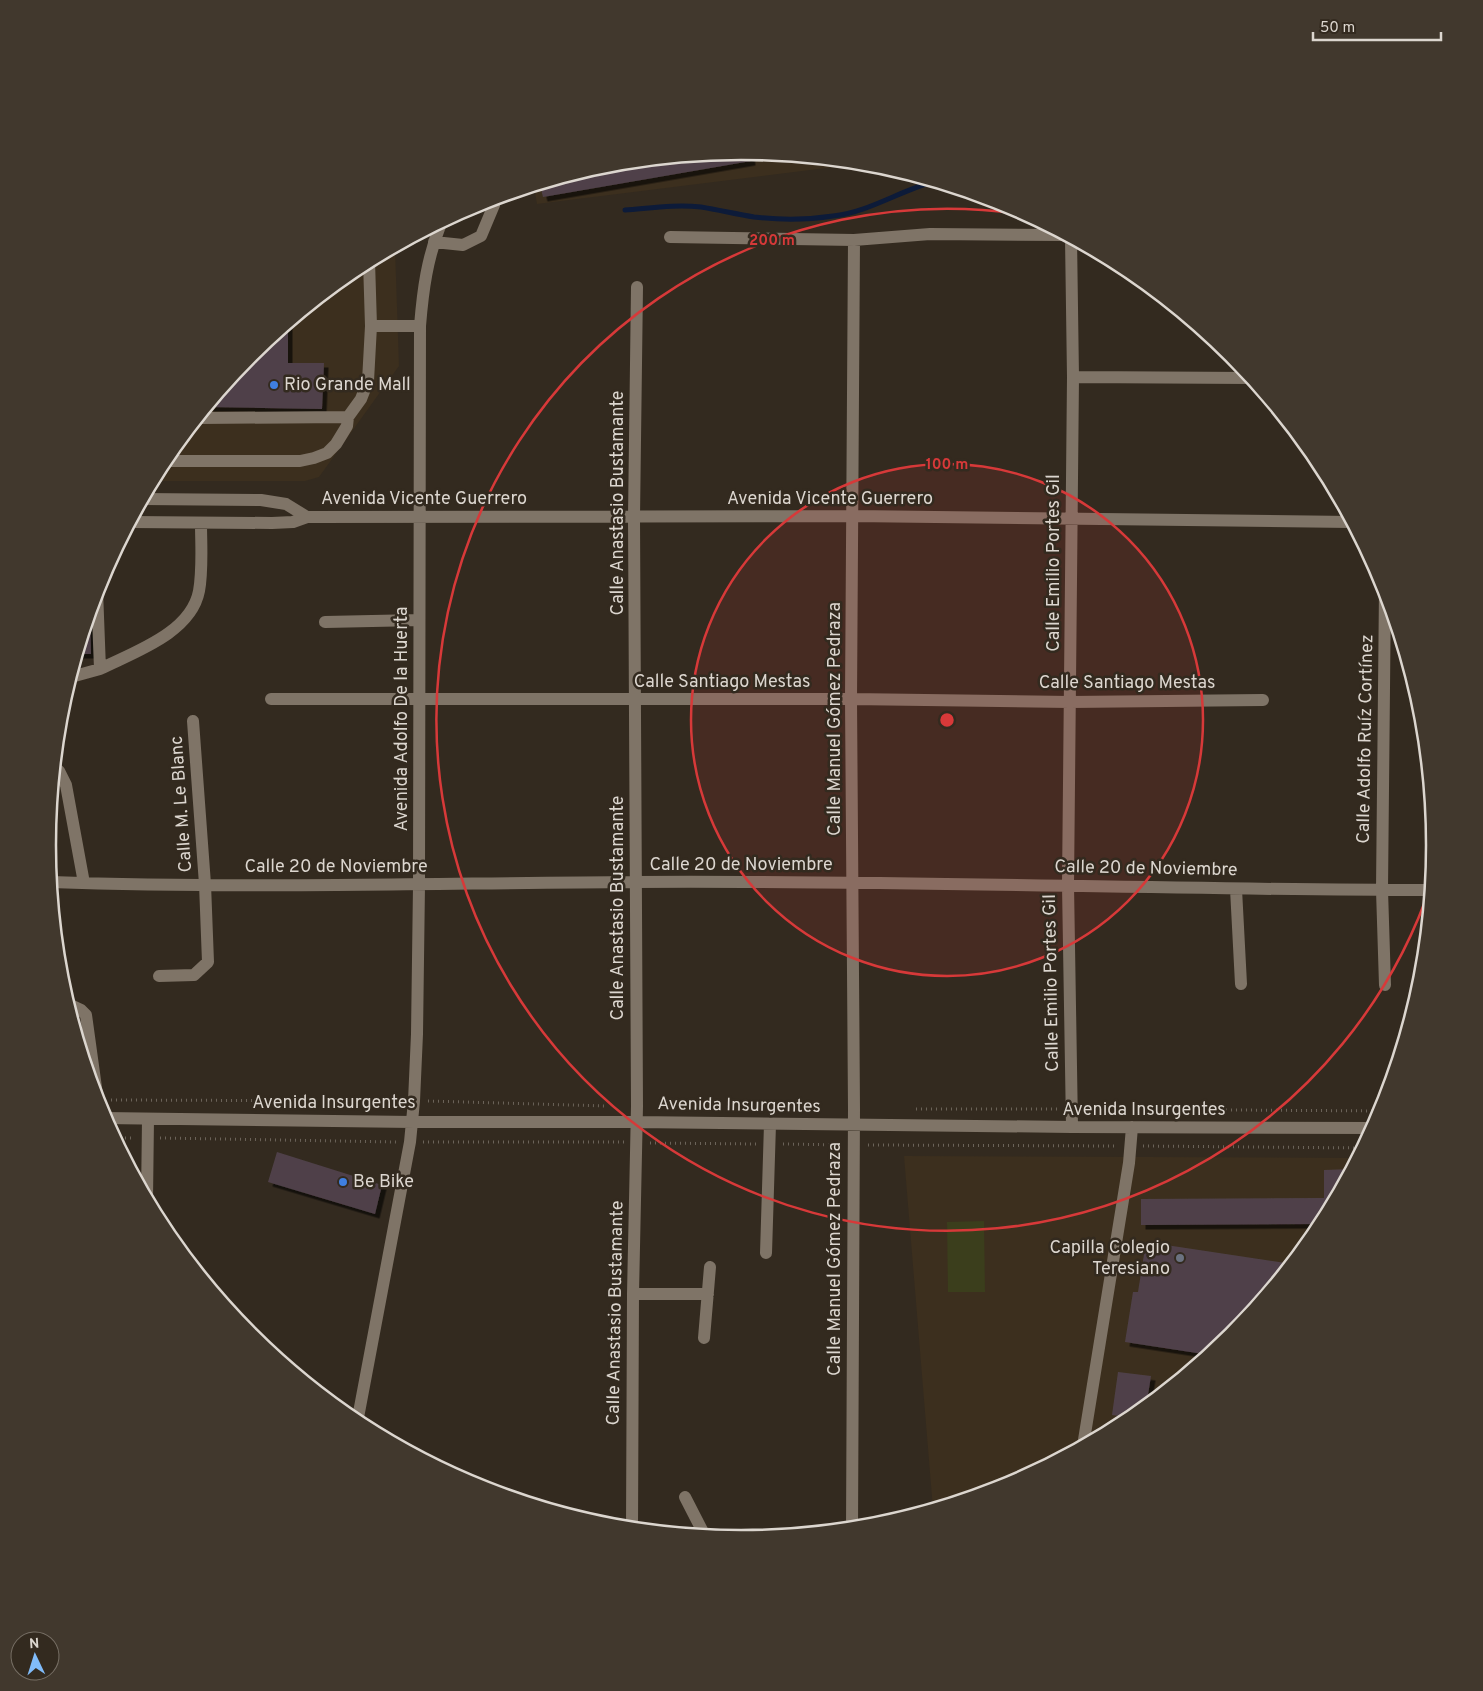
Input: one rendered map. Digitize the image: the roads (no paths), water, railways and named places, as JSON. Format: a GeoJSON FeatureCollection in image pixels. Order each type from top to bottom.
{"type":"FeatureCollection","features":[{"type":"Feature","properties":{"kind":"street"},"geometry":{"type":"LineString","coordinates":[[434,242],[463,245],[481,236],[493,207]]}},
{"type":"Feature","properties":{"kind":"street","name":"Avenida Adolfo De la Huerta"},"geometry":{"type":"LineString","coordinates":[[359,1413],[413,1122],[417,1034],[419,885],[420,326],[423,286],[438,231]]}},
{"type":"Feature","properties":{"kind":"street"},"geometry":{"type":"LineString","coordinates":[[670,237],[854,240],[930,234],[1052,235]]}},
{"type":"Feature","properties":{"kind":"street","name":"Calle Manuel Gómez Pedraza"},"geometry":{"type":"LineString","coordinates":[[852,1522],[853,884],[851,699],[854,240]]}},
{"type":"Feature","properties":{"kind":"street","name":"Calle Emilio Portes Gil"},"geometry":{"type":"LineString","coordinates":[[1071,245],[1072,519],[1068,885],[1072,1127]]}},
{"type":"Feature","properties":{"kind":"street"},"geometry":{"type":"LineString","coordinates":[[175,461],[300,461],[326,453],[336,444],[346,426],[348,417],[361,399],[368,381],[371,326],[369,271]]}},
{"type":"Feature","properties":{"kind":"street","name":"Calle Anastasio Bustamante"},"geometry":{"type":"LineString","coordinates":[[632,1522],[636,1142],[634,517],[637,287]]}},
{"type":"Feature","properties":{"kind":"street"},"geometry":{"type":"LineString","coordinates":[[371,326],[420,326]]}},
{"type":"Feature","properties":{"kind":"street"},"geometry":{"type":"LineString","coordinates":[[1072,377],[1242,378]]}},
{"type":"Feature","properties":{"kind":"street"},"geometry":{"type":"LineString","coordinates":[[206,418],[348,417]]}},
{"type":"Feature","properties":{"kind":"street","name":"Avenida Vicente Guerrero"},"geometry":{"type":"LineString","coordinates":[[150,499],[261,500],[286,504],[308,517]]}},
{"type":"Feature","properties":{"kind":"street","name":"Avenida Vicente Guerrero"},"geometry":{"type":"LineString","coordinates":[[138,522],[293,522],[308,517],[853,516],[1345,522]]}},
{"type":"Feature","properties":{"kind":"street"},"geometry":{"type":"LineString","coordinates":[[78,675],[100,668],[152,643],[180,626],[192,611],[199,594],[202,573],[201,523]]}},
{"type":"Feature","properties":{"kind":"street","name":"Calle Adolfo Ruíz Cortínez"},"geometry":{"type":"LineString","coordinates":[[1385,610],[1382,890],[1386,985]]}},
{"type":"Feature","properties":{"kind":"street"},"geometry":{"type":"LineString","coordinates":[[98,611],[100,668]]}},
{"type":"Feature","properties":{"kind":"street"},"geometry":{"type":"LineString","coordinates":[[324,622],[419,620]]}},
{"type":"Feature","properties":{"kind":"street","name":"Calle Santiago Mestas"},"geometry":{"type":"LineString","coordinates":[[271,699],[851,699],[1070,702],[1263,700]]}},
{"type":"Feature","properties":{"kind":"street","name":"Calle M. Le Blanc"},"geometry":{"type":"LineString","coordinates":[[159,976],[194,975],[208,962],[205,884],[193,721]]}},
{"type":"Feature","properties":{"kind":"street"},"geometry":{"type":"LineString","coordinates":[[60,773],[66,785],[84,883]]}},
{"type":"Feature","properties":{"kind":"street","name":"Calle 20 de Noviembre"},"geometry":{"type":"LineString","coordinates":[[58,882],[419,885],[635,882],[1425,890]]}},
{"type":"Feature","properties":{"kind":"street"},"geometry":{"type":"LineString","coordinates":[[1236,888],[1241,984]]}},
{"type":"Feature","properties":{"kind":"street"},"geometry":{"type":"LineString","coordinates":[[76,1006],[86,1015],[93,1067]]}},
{"type":"Feature","properties":{"kind":"street","name":"Avenida Insurgentes"},"geometry":{"type":"LineString","coordinates":[[113,1118],[413,1122],[636,1122],[853,1126],[1132,1126],[1365,1130]]}},
{"type":"Feature","properties":{"kind":"street"},"geometry":{"type":"LineString","coordinates":[[147,1187],[148,1120]]}},
{"type":"Feature","properties":{"kind":"street"},"geometry":{"type":"LineString","coordinates":[[766,1253],[770,1124]]}},
{"type":"Feature","properties":{"kind":"street"},"geometry":{"type":"LineString","coordinates":[[1084,1439],[1131,1146],[1132,1126]]}},
{"type":"Feature","properties":{"kind":"street"},"geometry":{"type":"LineString","coordinates":[[704,1338],[710,1267]]}},
{"type":"Feature","properties":{"kind":"street"},"geometry":{"type":"LineString","coordinates":[[633,1294],[708,1294]]}},
{"type":"Feature","properties":{"kind":"street"},"geometry":{"type":"LineString","coordinates":[[685,1497],[702,1529]]}},
{"type":"Feature","properties":{"kind":"waterway"},"geometry":{"type":"LineString","coordinates":[[625,210],[692,206],[764,218],[813,218],[846,214],[923,185]]}},
{"type":"Feature","properties":{"kind":"place","name":"Rio Grande Mall"},"geometry":{"type":"Point","coordinates":[274,385]}},
{"type":"Feature","properties":{"kind":"place","name":"Be Bike"},"geometry":{"type":"Point","coordinates":[343,1182]}},
{"type":"Feature","properties":{"kind":"place","name":"Capilla Colegio Teresiano"},"geometry":{"type":"Point","coordinates":[1180,1258]}}]}
